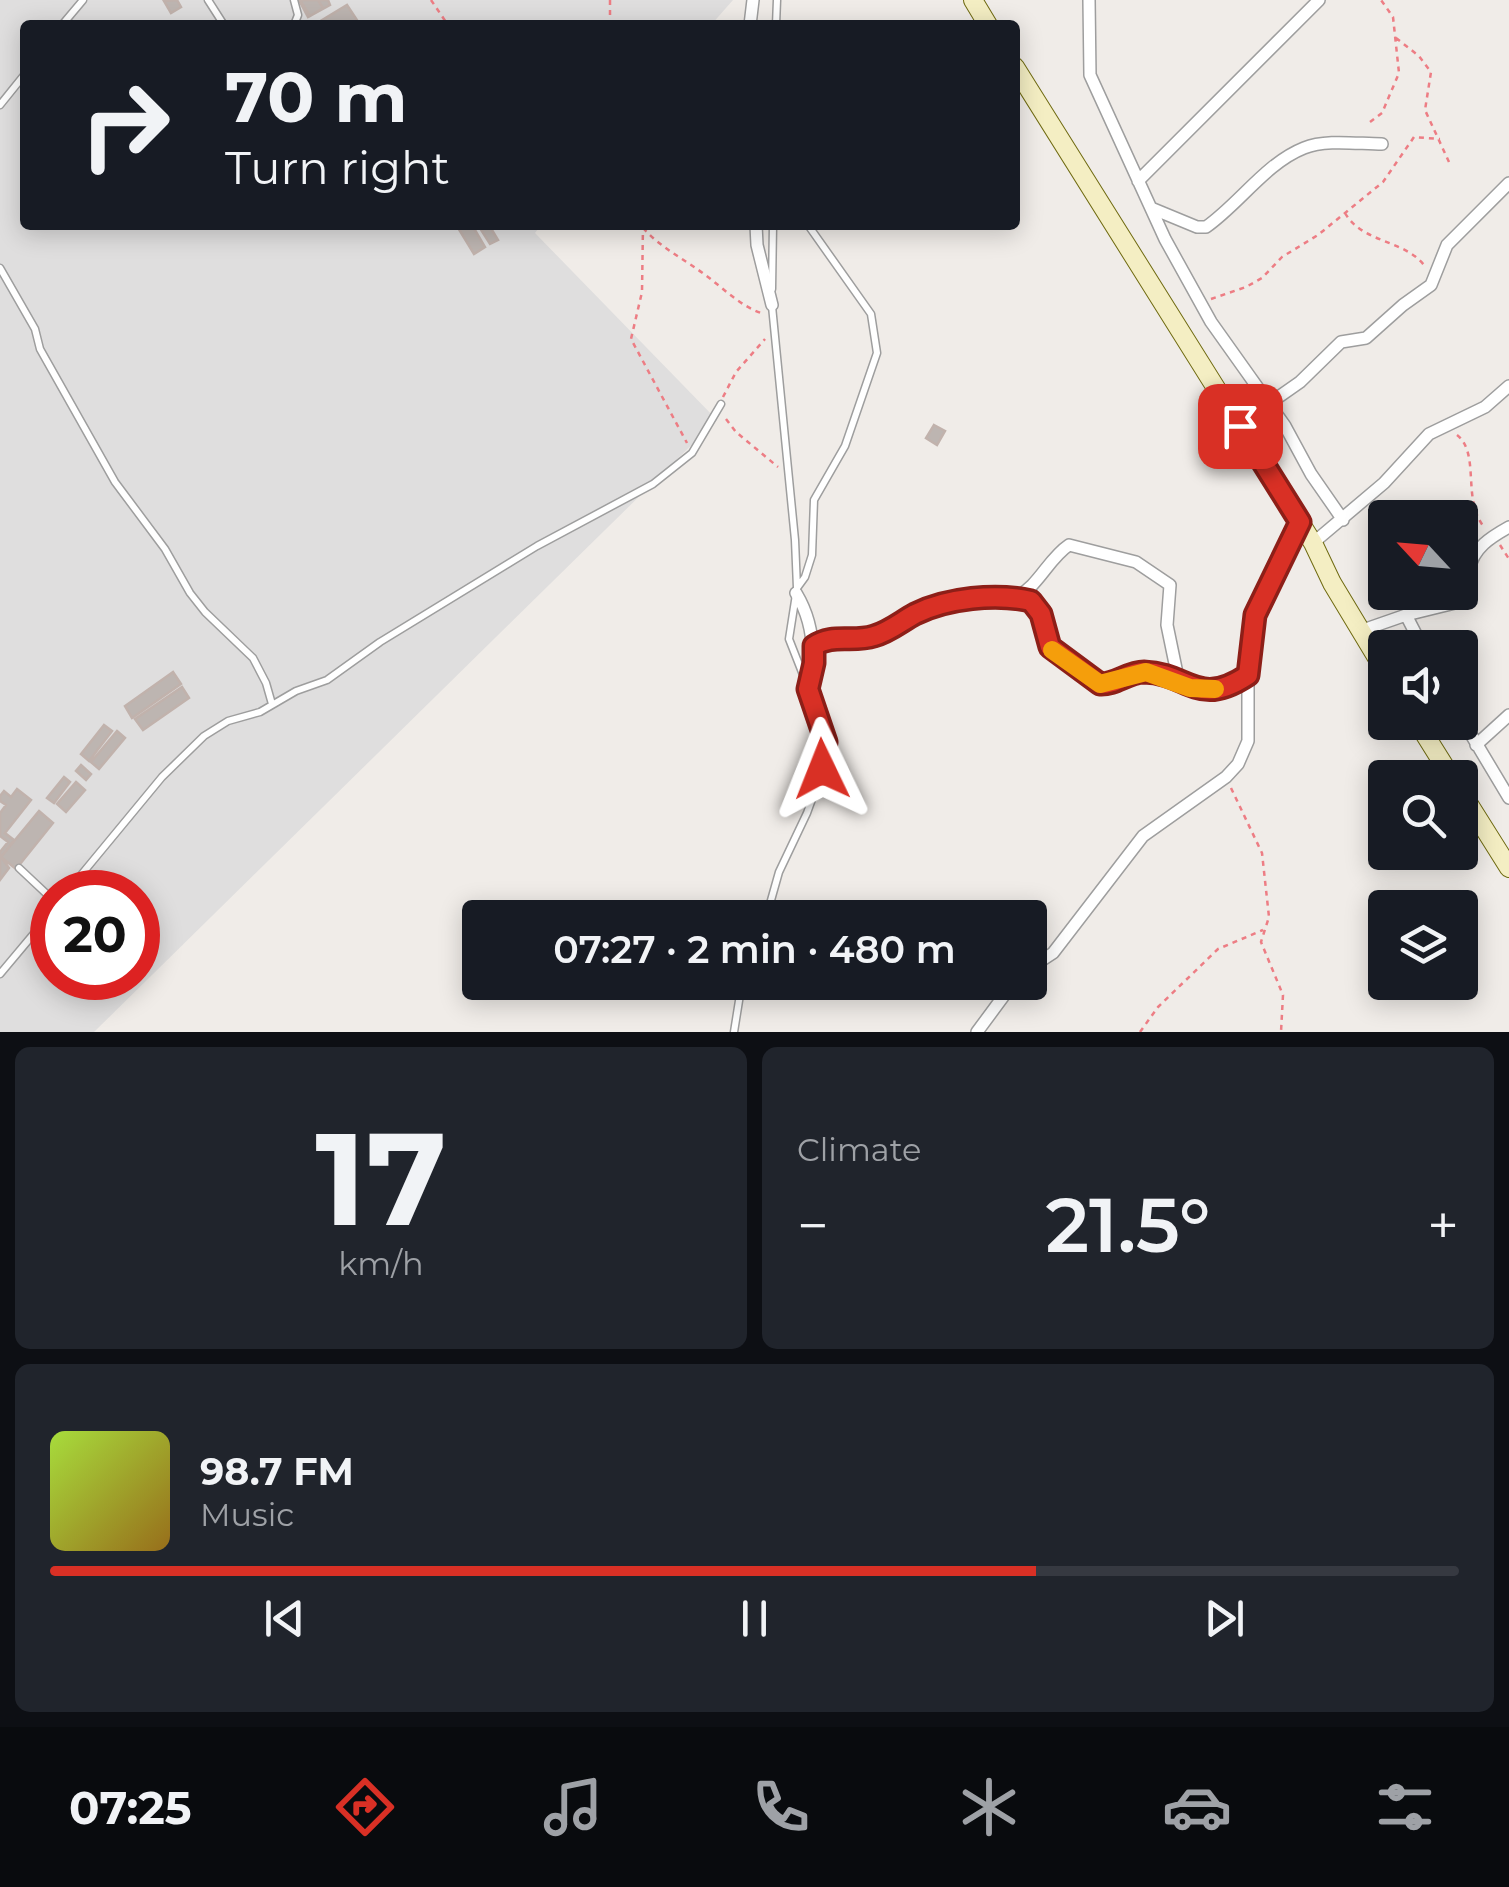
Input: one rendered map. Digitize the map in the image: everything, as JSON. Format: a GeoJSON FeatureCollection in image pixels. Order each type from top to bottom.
{"type":"FeatureCollection","features":[{"type":"Feature","properties":{"kind":"street"},"geometry":{"type":"LineString","coordinates":[[1090,0],[1090,75],[1151,208],[1200,303],[1344,520]]}},
{"type":"Feature","properties":{"kind":"street"},"geometry":{"type":"LineString","coordinates":[[1138,181],[1319,0]]}},
{"type":"Feature","properties":{"kind":"street"},"geometry":{"type":"LineString","coordinates":[[1020,76],[1313,543],[1368,644]]}},
{"type":"Feature","properties":{"kind":"street"},"geometry":{"type":"LineString","coordinates":[[1151,208],[1206,227],[1304,148],[1382,144]]}},
{"type":"Feature","properties":{"kind":"street"},"geometry":{"type":"LineString","coordinates":[[1270,404],[1300,382],[1341,342],[1366,338],[1435,281],[1447,245],[1509,183]]}},
{"type":"Feature","properties":{"kind":"street"},"geometry":{"type":"LineString","coordinates":[[756,230],[772,311]]}},
{"type":"Feature","properties":{"kind":"street"},"geometry":{"type":"LineString","coordinates":[[1313,543],[1384,484],[1429,434],[1485,407],[1509,387]]}},
{"type":"Feature","properties":{"kind":"street"},"geometry":{"type":"LineString","coordinates":[[1047,956],[1144,836],[1226,777],[1238,764],[1248,741],[1248,675],[1255,615],[1300,522]]}},
{"type":"Feature","properties":{"kind":"street"},"geometry":{"type":"LineString","coordinates":[[1360,631],[1459,602],[1472,559],[1494,535],[1509,527]]}},
{"type":"Feature","properties":{"kind":"street"},"geometry":{"type":"LineString","coordinates":[[1014,599],[1028,592],[1051,561],[1069,545],[1146,566],[1170,586],[1167,625],[1179,683]]}},
{"type":"Feature","properties":{"kind":"street"},"geometry":{"type":"LineString","coordinates":[[796,591],[814,646],[808,689]]}},
{"type":"Feature","properties":{"kind":"street"},"geometry":{"type":"LineString","coordinates":[[814,646],[826,639],[878,636],[919,612],[962,601],[1014,599],[1028,600],[1035,606],[1050,647],[1095,682],[1106,685],[1146,672],[1190,688],[1219,689],[1248,675]]}},
{"type":"Feature","properties":{"kind":"street"},"geometry":{"type":"LineString","coordinates":[[1406,615],[1414,630]]}},
{"type":"Feature","properties":{"kind":"street"},"geometry":{"type":"LineString","coordinates":[[1476,745],[1509,715]]}},
{"type":"Feature","properties":{"kind":"street"},"geometry":{"type":"LineString","coordinates":[[1473,740],[1509,798]]}},
{"type":"Feature","properties":{"kind":"street"},"geometry":{"type":"LineString","coordinates":[[1478,819],[1509,868]]}},
{"type":"Feature","properties":{"kind":"street"},"geometry":{"type":"LineString","coordinates":[[977,1032],[1001,1000]]}},
{"type":"Feature","properties":{"kind":"lane"},"geometry":{"type":"LineString","coordinates":[[66,20],[83,0]]}},
{"type":"Feature","properties":{"kind":"lane"},"geometry":{"type":"LineString","coordinates":[[0,105],[20,80]]}},
{"type":"Feature","properties":{"kind":"lane"},"geometry":{"type":"LineString","coordinates":[[771,900],[826,755],[823,727],[789,639],[796,591],[773,331],[773,230]]}},
{"type":"Feature","properties":{"kind":"lane"},"geometry":{"type":"LineString","coordinates":[[796,591],[812,555],[814,500],[844,446],[877,353],[871,314],[812,230]]}},
{"type":"Feature","properties":{"kind":"lane"},"geometry":{"type":"LineString","coordinates":[[0,268],[35,329],[40,349],[116,482],[205,612],[253,658],[272,704]]}},
{"type":"Feature","properties":{"kind":"lane"},"geometry":{"type":"LineString","coordinates":[[85,870],[162,777],[204,736],[228,721],[253,714],[327,680],[380,642],[536,546],[653,484],[692,453],[722,404]]}},
{"type":"Feature","properties":{"kind":"lane"},"geometry":{"type":"LineString","coordinates":[[19,868],[30,878]]}},
{"type":"Feature","properties":{"kind":"lane"},"geometry":{"type":"LineString","coordinates":[[0,974],[30,938]]}},
{"type":"Feature","properties":{"kind":"lane"},"geometry":{"type":"LineString","coordinates":[[734,1032],[739,1000]]}},
{"type":"Feature","properties":{"kind":"path"},"geometry":{"type":"LineString","coordinates":[[1370,122],[1382,113],[1398,77],[1393,17],[1381,0]]}},
{"type":"Feature","properties":{"kind":"path"},"geometry":{"type":"LineString","coordinates":[[1396,38],[1419,56],[1431,72],[1425,108],[1449,162]]}},
{"type":"Feature","properties":{"kind":"path"},"geometry":{"type":"LineString","coordinates":[[1200,303],[1262,278],[1282,257],[1318,235],[1383,182],[1414,136],[1440,140]]}},
{"type":"Feature","properties":{"kind":"path"},"geometry":{"type":"LineString","coordinates":[[1345,212],[1356,228],[1414,254],[1435,281]]}},
{"type":"Feature","properties":{"kind":"path"},"geometry":{"type":"LineString","coordinates":[[643,230],[642,292],[631,339],[692,453]]}},
{"type":"Feature","properties":{"kind":"path"},"geometry":{"type":"LineString","coordinates":[[646,230],[658,245],[744,305],[772,311]]}},
{"type":"Feature","properties":{"kind":"path"},"geometry":{"type":"LineString","coordinates":[[773,331],[736,372],[722,404],[723,414],[736,432],[787,475]]}},
{"type":"Feature","properties":{"kind":"path"},"geometry":{"type":"LineString","coordinates":[[1444,425],[1468,446],[1472,508],[1509,559]]}},
{"type":"Feature","properties":{"kind":"path"},"geometry":{"type":"LineString","coordinates":[[1226,777],[1262,852],[1269,917],[1261,942],[1283,995],[1281,1032]]}},
{"type":"Feature","properties":{"kind":"path"},"geometry":{"type":"LineString","coordinates":[[1140,1032],[1158,1007],[1218,950],[1265,929]]}},
{"type":"Feature","properties":{"kind":"shaded area"},"geometry":{"type":"Polygon","coordinates":[[[0,0],[733,0],[715,20],[20,20],[20,230],[537,230],[535,233],[717,420],[160,967],[160,870],[30,870],[30,1000],[127,1000],[94,1032],[0,1032],[0,0]]]}},
{"type":"Feature","properties":{"kind":"building"},"geometry":{"type":"Polygon","coordinates":[[[177,0],[181,7],[171,13],[164,1],[177,0]]]}},
{"type":"Feature","properties":{"kind":"building"},"geometry":{"type":"Polygon","coordinates":[[[299,0],[328,0],[330,5],[308,17],[299,0]]]}},
{"type":"Feature","properties":{"kind":"building"},"geometry":{"type":"Polygon","coordinates":[[[300,0],[318,0],[323,8],[310,16],[300,0]]]}},
{"type":"Feature","properties":{"kind":"building"},"geometry":{"type":"Polygon","coordinates":[[[347,5],[357,20],[322,20],[347,5]]]}},
{"type":"Feature","properties":{"kind":"building"},"geometry":{"type":"Polygon","coordinates":[[[459,230],[475,230],[485,247],[474,254],[459,230]]]}},
{"type":"Feature","properties":{"kind":"building"},"geometry":{"type":"Polygon","coordinates":[[[481,230],[492,230],[498,240],[490,244],[481,230]]]}},
{"type":"Feature","properties":{"kind":"building"},"geometry":{"type":"Polygon","coordinates":[[[934,425],[945,431],[937,445],[926,438],[934,425]]]}},
{"type":"Feature","properties":{"kind":"building"},"geometry":{"type":"Polygon","coordinates":[[[173,672],[181,684],[132,718],[125,706],[173,672]]]}},
{"type":"Feature","properties":{"kind":"building"},"geometry":{"type":"Polygon","coordinates":[[[182,687],[189,698],[143,730],[135,719],[182,687]]]}},
{"type":"Feature","properties":{"kind":"building"},"geometry":{"type":"Polygon","coordinates":[[[104,725],[112,731],[89,761],[81,754],[104,725]]]}},
{"type":"Feature","properties":{"kind":"building"},"geometry":{"type":"Polygon","coordinates":[[[117,731],[125,738],[99,769],[91,762],[117,731]]]}},
{"type":"Feature","properties":{"kind":"building"},"geometry":{"type":"Polygon","coordinates":[[[81,765],[91,774],[86,780],[76,771],[81,765]]]}},
{"type":"Feature","properties":{"kind":"building"},"geometry":{"type":"Polygon","coordinates":[[[64,777],[70,782],[54,803],[47,798],[64,777]]]}},
{"type":"Feature","properties":{"kind":"building"},"geometry":{"type":"Polygon","coordinates":[[[76,782],[85,790],[66,812],[57,804],[76,782]]]}},
{"type":"Feature","properties":{"kind":"building"},"geometry":{"type":"Polygon","coordinates":[[[17,789],[31,800],[5,833],[14,840],[1,857],[9,868],[0,880],[0,852],[8,842],[0,836],[0,813],[6,805],[0,796],[4,791],[11,797],[17,789]]]}},
{"type":"Feature","properties":{"kind":"building"},"geometry":{"type":"Polygon","coordinates":[[[39,811],[53,823],[16,869],[1,857],[39,811]]]}},
{"type":"Feature","properties":{"kind":"slow traffic"},"geometry":{"type":"LineString","coordinates":[[1052,650],[1100,684],[1146,672],[1190,688],[1215,689]]}},
{"type":"Feature","properties":{"kind":"route"},"geometry":{"type":"LineString","coordinates":[[822,769],[826,742],[808,689],[814,646],[826,639],[878,636],[919,612],[962,601],[1031,601],[1041,614],[1046,640],[1053,651],[1100,684],[1146,672],[1207,690],[1219,689],[1248,675],[1255,615],[1300,522],[1240,426]]}}]}
